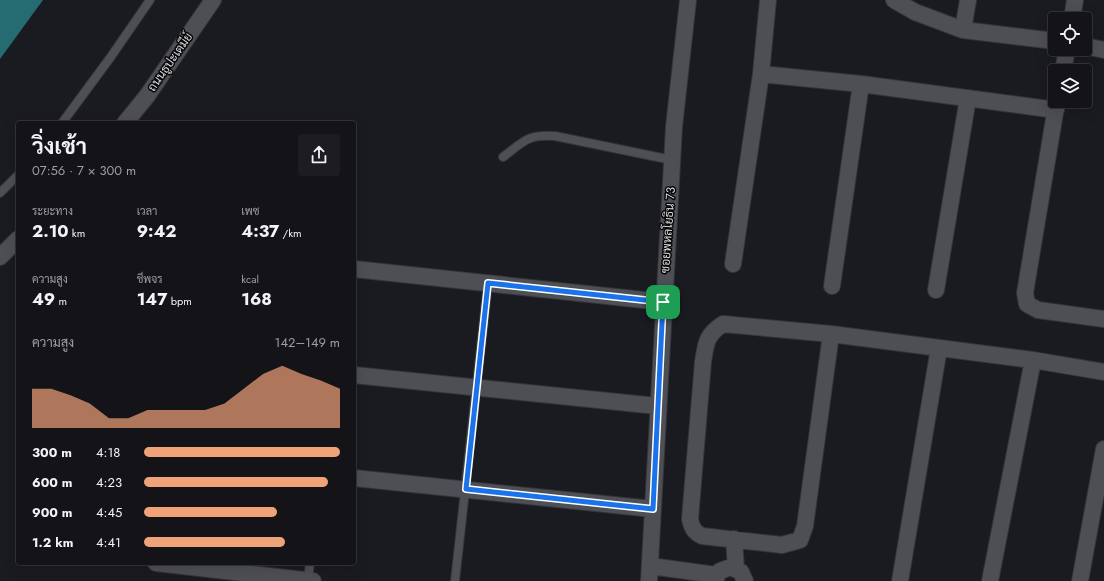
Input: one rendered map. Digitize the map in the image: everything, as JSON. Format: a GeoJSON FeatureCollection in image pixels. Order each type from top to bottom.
{"type":"FeatureCollection","features":[{"type":"Feature","properties":{"kind":"street","name":"ถนนธูปะเตมีย์"},"geometry":{"type":"LineString","coordinates":[[127,121],[146,96],[213,0]]}},
{"type":"Feature","properties":{"kind":"street","name":"ซอยพหลโยธิน 73"},"geometry":{"type":"LineString","coordinates":[[650,574],[663,302],[672,160],[688,0]]}},
{"type":"Feature","properties":{"kind":"street"},"geometry":{"type":"LineString","coordinates":[[733,264],[761,74],[768,0]]}},
{"type":"Feature","properties":{"kind":"street"},"geometry":{"type":"LineString","coordinates":[[894,0],[915,12],[963,30],[1048,40]]}},
{"type":"Feature","properties":{"kind":"street"},"geometry":{"type":"LineString","coordinates":[[963,30],[968,0]]}},
{"type":"Feature","properties":{"kind":"street"},"geometry":{"type":"LineString","coordinates":[[1073,12],[1075,0]]}},
{"type":"Feature","properties":{"kind":"street"},"geometry":{"type":"LineString","coordinates":[[1092,47],[1104,50]]}},
{"type":"Feature","properties":{"kind":"street"},"geometry":{"type":"LineString","coordinates":[[761,74],[862,84],[968,98],[1048,104]]}},
{"type":"Feature","properties":{"kind":"street"},"geometry":{"type":"LineString","coordinates":[[832,286],[862,84]]}},
{"type":"Feature","properties":{"kind":"street"},"geometry":{"type":"LineString","coordinates":[[936,290],[968,98]]}},
{"type":"Feature","properties":{"kind":"street"},"geometry":{"type":"LineString","coordinates":[[1056,108],[1025,293],[1028,304],[1038,310],[1104,319]]}},
{"type":"Feature","properties":{"kind":"street"},"geometry":{"type":"LineString","coordinates":[[0,257],[16,241]]}},
{"type":"Feature","properties":{"kind":"street"},"geometry":{"type":"LineString","coordinates":[[356,268],[663,302]]}},
{"type":"Feature","properties":{"kind":"street"},"geometry":{"type":"LineString","coordinates":[[831,334],[805,526],[800,540],[782,545],[702,536],[696,533],[691,527],[690,519],[703,362],[706,344],[712,331],[723,324],[831,334],[1032,360],[1104,372]]}},
{"type":"Feature","properties":{"kind":"street"},"geometry":{"type":"LineString","coordinates":[[900,581],[939,348]]}},
{"type":"Feature","properties":{"kind":"street"},"geometry":{"type":"LineString","coordinates":[[990,581],[1032,360]]}},
{"type":"Feature","properties":{"kind":"street"},"geometry":{"type":"LineString","coordinates":[[356,375],[658,406]]}},
{"type":"Feature","properties":{"kind":"street"},"geometry":{"type":"LineString","coordinates":[[1080,581],[1104,449]]}},
{"type":"Feature","properties":{"kind":"street"},"geometry":{"type":"LineString","coordinates":[[356,478],[653,509]]}},
{"type":"Feature","properties":{"kind":"street"},"geometry":{"type":"LineString","coordinates":[[734,540],[741,575]]}},
{"type":"Feature","properties":{"kind":"street"},"geometry":{"type":"LineString","coordinates":[[173,565],[311,581]]}},
{"type":"Feature","properties":{"kind":"street"},"geometry":{"type":"LineString","coordinates":[[650,574],[715,578],[725,568],[741,575]]}},
{"type":"Feature","properties":{"kind":"lane"},"geometry":{"type":"LineString","coordinates":[[63,121],[106,64],[150,0]]}},
{"type":"Feature","properties":{"kind":"lane"},"geometry":{"type":"LineString","coordinates":[[503,157],[527,139],[537,135],[555,136],[672,160]]}},
{"type":"Feature","properties":{"kind":"lane"},"geometry":{"type":"LineString","coordinates":[[0,193],[16,176]]}},
{"type":"Feature","properties":{"kind":"lane"},"geometry":{"type":"LineString","coordinates":[[456,581],[488,283]]}},
{"type":"Feature","properties":{"kind":"lane"},"geometry":{"type":"LineString","coordinates":[[310,565],[311,581]]}},
{"type":"Feature","properties":{"kind":"water"},"geometry":{"type":"Polygon","coordinates":[[[0,0],[43,0],[0,59],[0,0]]]}},
{"type":"Feature","properties":{"kind":"route"},"geometry":{"type":"LineString","coordinates":[[488,283],[663,302],[653,509],[466,489],[488,283]]}}]}
